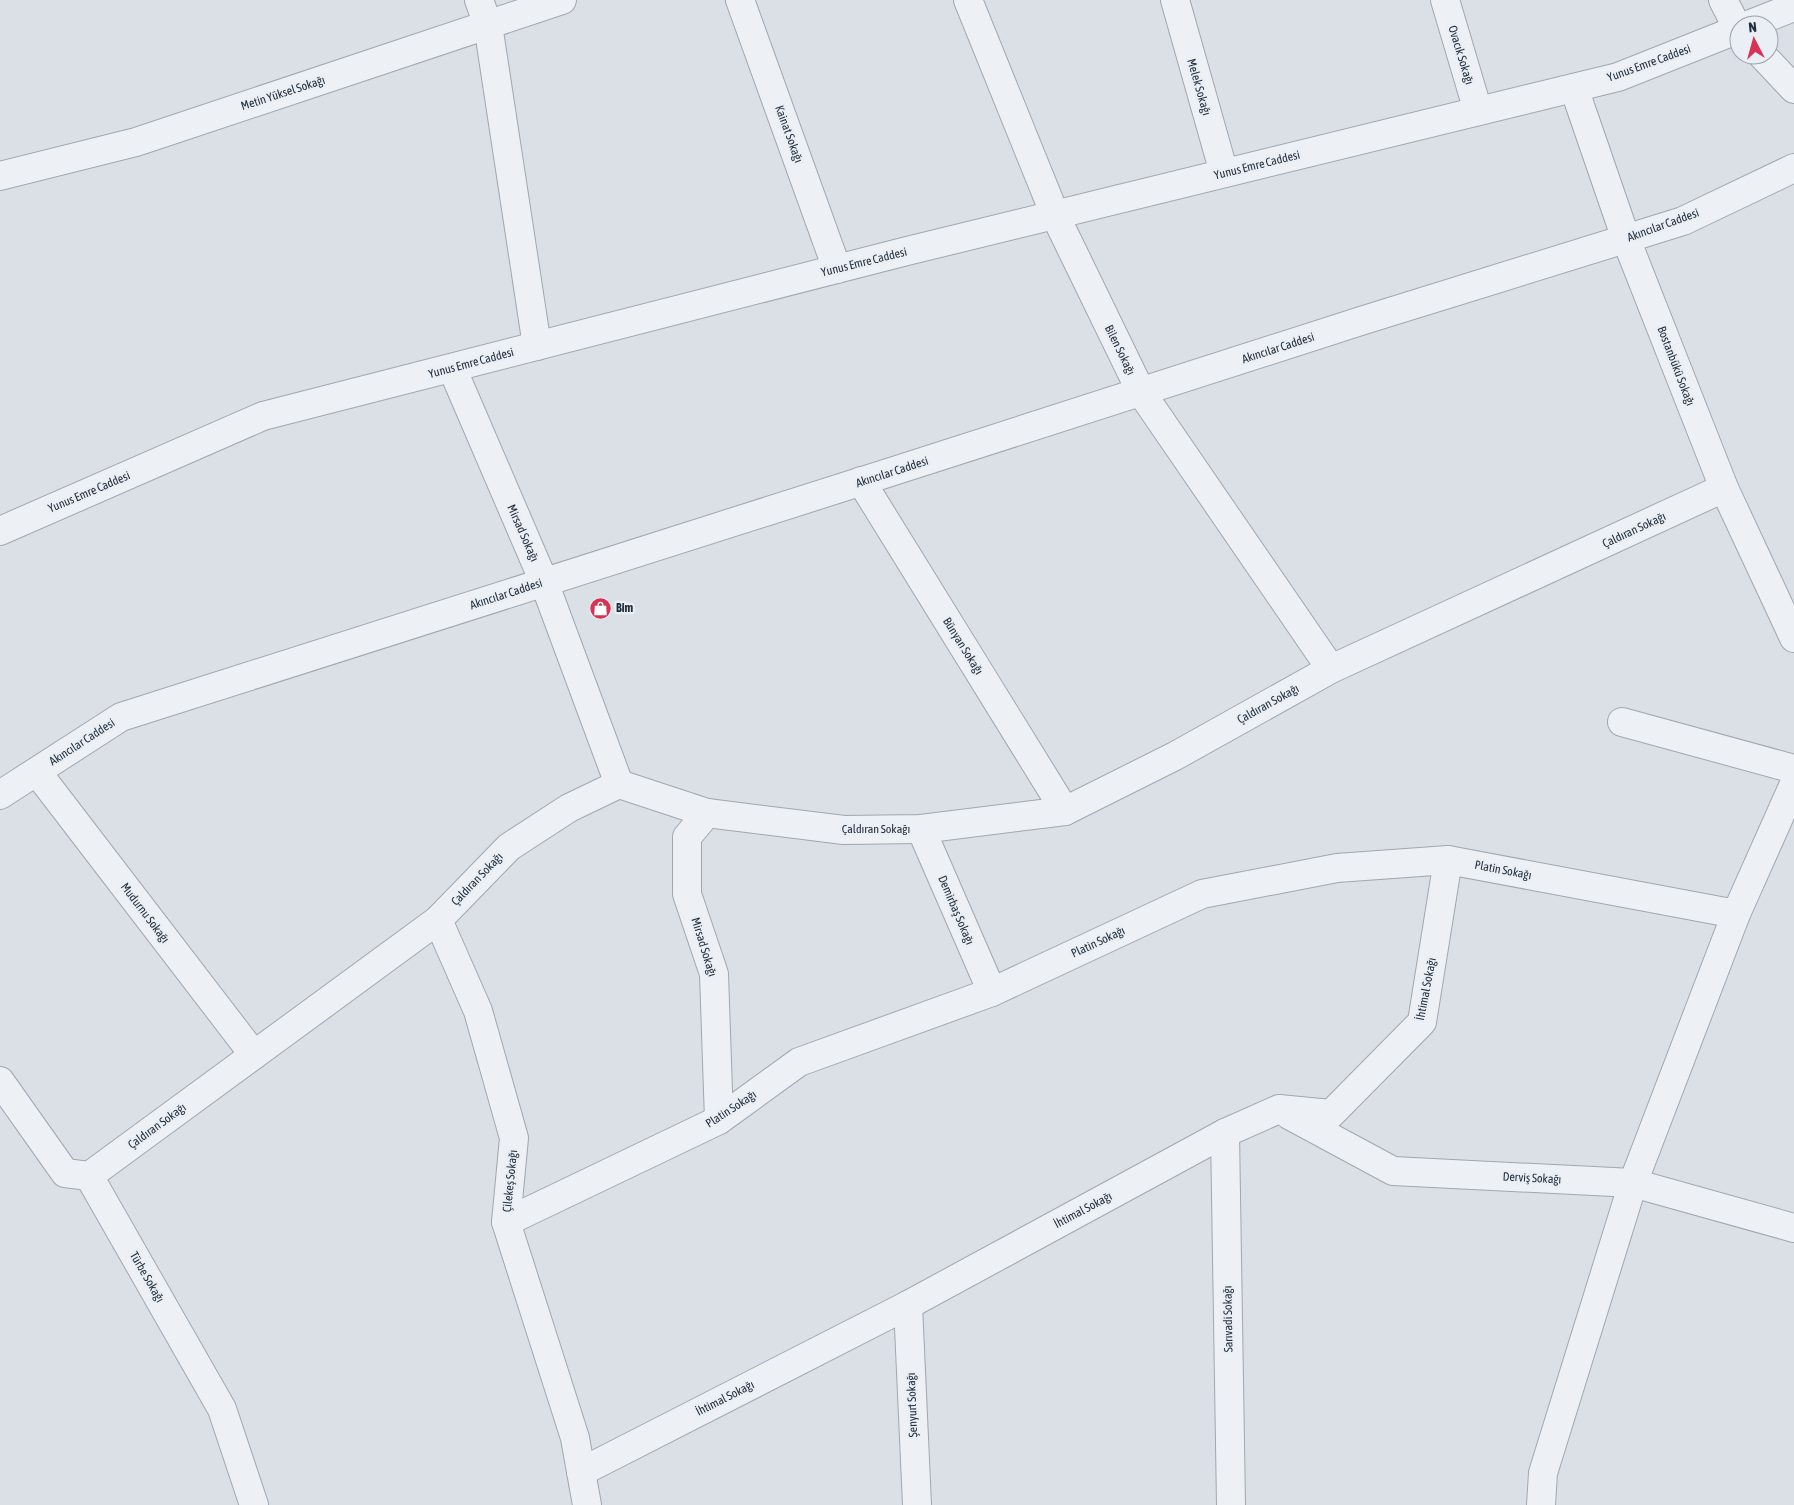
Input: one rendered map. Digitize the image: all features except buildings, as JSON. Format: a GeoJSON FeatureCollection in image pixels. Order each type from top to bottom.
{"type":"FeatureCollection","features":[{"type":"Feature","properties":{"kind":"street","name":"Metin Yüksel Sokağı"},"geometry":{"type":"LineString","coordinates":[[0,176],[136,142],[483,12],[562,0]]}},
{"type":"Feature","properties":{"kind":"street","name":"Kainat Sokağı"},"geometry":{"type":"LineString","coordinates":[[740,0],[838,269]]}},
{"type":"Feature","properties":{"kind":"street","name":"Bilen Sokağı"},"geometry":{"type":"LineString","coordinates":[[968,0],[1054,215],[1141,392],[1331,669]]}},
{"type":"Feature","properties":{"kind":"street","name":"Melek Sokağı"},"geometry":{"type":"LineString","coordinates":[[1175,0],[1224,173]]}},
{"type":"Feature","properties":{"kind":"street","name":"Ovacık Sokağı"},"geometry":{"type":"LineString","coordinates":[[1444,0],[1478,111]]}},
{"type":"Feature","properties":{"kind":"street"},"geometry":{"type":"LineString","coordinates":[[1724,0],[1733,15]]}},
{"type":"Feature","properties":{"kind":"street","name":"Yunus Emre Caddesi"},"geometry":{"type":"LineString","coordinates":[[1772,15],[1794,6]]}},
{"type":"Feature","properties":{"kind":"street"},"geometry":{"type":"LineString","coordinates":[[483,12],[537,346]]}},
{"type":"Feature","properties":{"kind":"street","name":"Yunus Emre Caddesi"},"geometry":{"type":"LineString","coordinates":[[0,531],[263,416],[838,269],[1618,77],[1729,33]]}},
{"type":"Feature","properties":{"kind":"street"},"geometry":{"type":"LineString","coordinates":[[1771,65],[1794,89]]}},
{"type":"Feature","properties":{"kind":"street","name":"Bostanbükü Sokağı"},"geometry":{"type":"LineString","coordinates":[[1574,88],[1626,239],[1724,488],[1794,638]]}},
{"type":"Feature","properties":{"kind":"street","name":"Akıncılar Caddesi"},"geometry":{"type":"LineString","coordinates":[[0,794],[37,772],[121,716],[861,482],[1364,320],[1683,221],[1794,168]]}},
{"type":"Feature","properties":{"kind":"street","name":"Mirsad Sokağı"},"geometry":{"type":"LineString","coordinates":[[452,368],[544,582],[619,784]]}},
{"type":"Feature","properties":{"kind":"street","name":"Bünyan Sokağı"},"geometry":{"type":"LineString","coordinates":[[861,482],[1065,811]]}},
{"type":"Feature","properties":{"kind":"street","name":"Çaldıran Sokağı"},"geometry":{"type":"LineString","coordinates":[[89,1176],[438,920],[509,847],[569,808],[619,784],[707,813],[844,830],[921,829],[1065,811],[1175,756],[1331,669],[1724,488]]}},
{"type":"Feature","properties":{"kind":"street"},"geometry":{"type":"LineString","coordinates":[[1622,722],[1794,769]]}},
{"type":"Feature","properties":{"kind":"street","name":"Mudurnu Sokağı"},"geometry":{"type":"LineString","coordinates":[[37,772],[254,1055]]}},
{"type":"Feature","properties":{"kind":"street"},"geometry":{"type":"LineString","coordinates":[[1541,1505],[1543,1472],[1634,1183],[1736,914],[1794,784]]}},
{"type":"Feature","properties":{"kind":"street","name":"Mirsad Sokağı"},"geometry":{"type":"LineString","coordinates":[[707,813],[687,837],[687,894],[714,974],[719,1120]]}},
{"type":"Feature","properties":{"kind":"street","name":"Demirbaş Sokağı"},"geometry":{"type":"LineString","coordinates":[[921,829],[992,992]]}},
{"type":"Feature","properties":{"kind":"street","name":"Platin Sokağı"},"geometry":{"type":"LineString","coordinates":[[506,1222],[719,1120],[799,1062],[992,992],[1202,894],[1338,868],[1448,860],[1736,914]]}},
{"type":"Feature","properties":{"kind":"street","name":"İhtimal Sokağı"},"geometry":{"type":"LineString","coordinates":[[581,1472],[908,1305],[1225,1133],[1279,1109],[1331,1114],[1422,1022],[1448,860]]}},
{"type":"Feature","properties":{"kind":"street","name":"Çilekeş Sokağı"},"geometry":{"type":"LineString","coordinates":[[438,920],[478,1011],[514,1138],[506,1222],[575,1438],[587,1505]]}},
{"type":"Feature","properties":{"kind":"street"},"geometry":{"type":"LineString","coordinates":[[0,1081],[65,1173],[89,1176]]}},
{"type":"Feature","properties":{"kind":"street","name":"Derviş Sokağı"},"geometry":{"type":"LineString","coordinates":[[1279,1109],[1393,1171],[1634,1183],[1794,1228]]}},
{"type":"Feature","properties":{"kind":"street","name":"Sarıvadi Sokağı"},"geometry":{"type":"LineString","coordinates":[[1225,1133],[1232,1505]]}},
{"type":"Feature","properties":{"kind":"street","name":"Türbe Sokağı"},"geometry":{"type":"LineString","coordinates":[[89,1176],[222,1409],[254,1505]]}},
{"type":"Feature","properties":{"kind":"street","name":"Şenyurt Sokağı"},"geometry":{"type":"LineString","coordinates":[[908,1305],[917,1505]]}},
{"type":"Feature","properties":{"kind":"place","name":"Bim"},"geometry":{"type":"Point","coordinates":[600,608]}}]}
